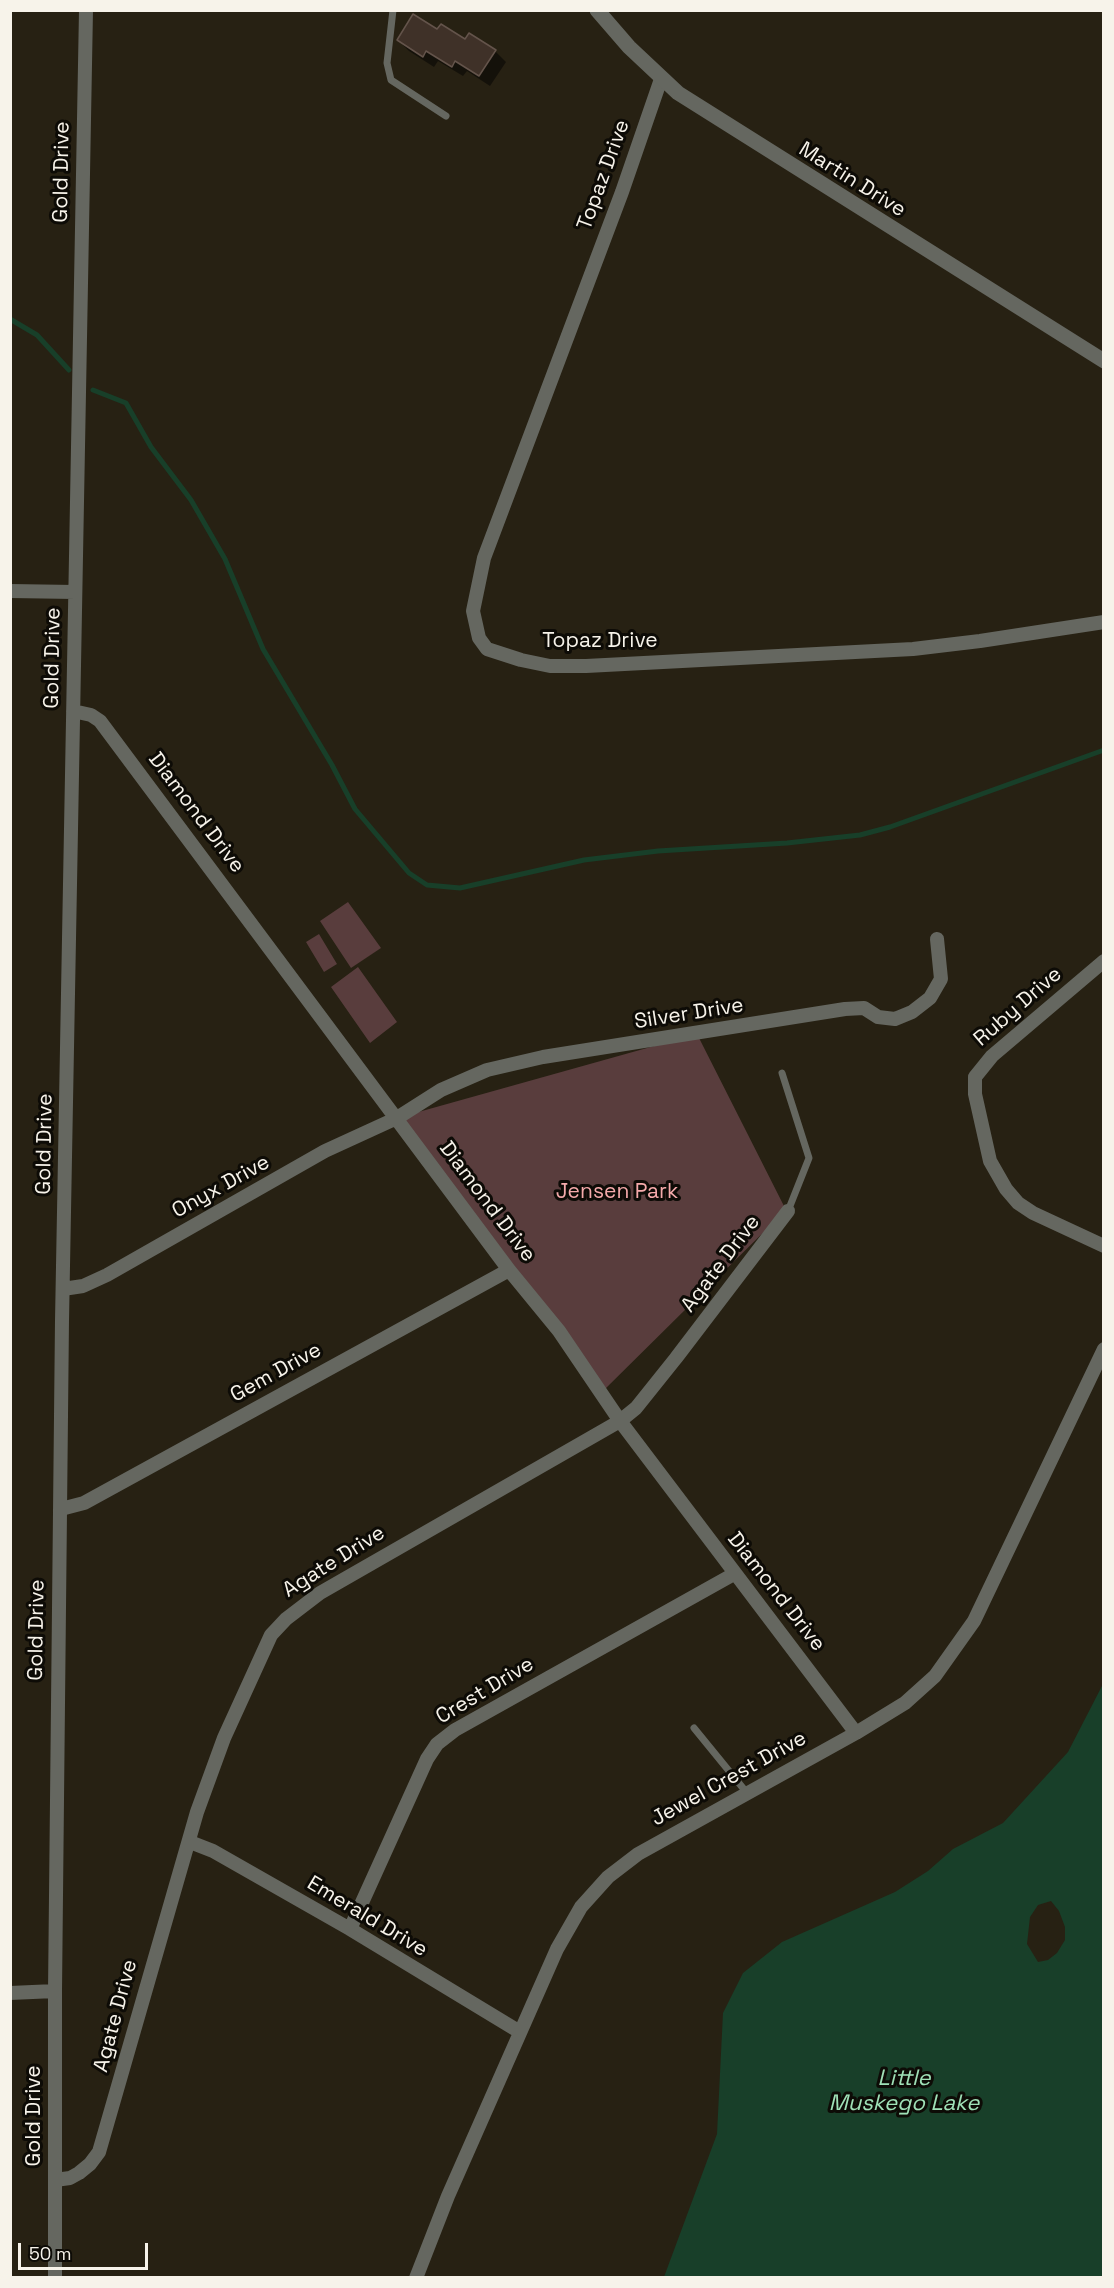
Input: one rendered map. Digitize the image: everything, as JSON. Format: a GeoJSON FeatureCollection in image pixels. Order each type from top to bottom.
{"type":"FeatureCollection","features":[{"type":"Feature","properties":{"kind":"street","name":"Gold Drive"},"geometry":{"type":"LineString","coordinates":[[55,2277],[55,1991],[63,1289],[86,10]]}},
{"type":"Feature","properties":{"kind":"street","name":"Martin Drive"},"geometry":{"type":"LineString","coordinates":[[597,10],[661,79],[717,119],[1104,362]]}},
{"type":"Feature","properties":{"kind":"street","name":"Topaz Drive"},"geometry":{"type":"LineString","coordinates":[[661,79],[622,192],[484,558],[473,611],[479,638],[487,649],[550,666],[586,666],[913,649],[1104,622]]}},
{"type":"Feature","properties":{"kind":"street"},"geometry":{"type":"LineString","coordinates":[[10,591],[75,592]]}},
{"type":"Feature","properties":{"kind":"street","name":"Diamond Drive"},"geometry":{"type":"LineString","coordinates":[[73,711],[91,715],[100,721],[509,1270],[559,1331],[620,1421],[856,1734]]}},
{"type":"Feature","properties":{"kind":"street","name":"Silver Drive"},"geometry":{"type":"LineString","coordinates":[[397,1118],[441,1090],[487,1070],[543,1057],[845,1010],[864,1008],[878,1017],[895,1019],[912,1012],[930,998],[941,979],[937,939]]}},
{"type":"Feature","properties":{"kind":"street","name":"Ruby Drive"},"geometry":{"type":"LineString","coordinates":[[1104,961],[992,1056],[975,1077],[975,1094],[990,1161],[1006,1190],[1018,1203],[1033,1213],[1104,1246]]}},
{"type":"Feature","properties":{"kind":"street","name":"Onyx Drive"},"geometry":{"type":"LineString","coordinates":[[63,1289],[83,1286],[107,1275],[325,1151],[397,1118]]}},
{"type":"Feature","properties":{"kind":"street","name":"Agate Drive"},"geometry":{"type":"LineString","coordinates":[[55,2180],[70,2178],[79,2173],[99,2152],[109,2124],[160,1935],[212,1770],[250,1676],[272,1635],[286,1619],[320,1593],[620,1421],[636,1407],[656,1383],[788,1211]]}},
{"type":"Feature","properties":{"kind":"street","name":"Gem Drive"},"geometry":{"type":"LineString","coordinates":[[61,1509],[84,1503],[509,1270]]}},
{"type":"Feature","properties":{"kind":"street","name":"Jewel Crest Drive"},"geometry":{"type":"LineString","coordinates":[[416,2277],[448,2196],[557,1949],[592,1893],[638,1854],[856,1734],[905,1703],[935,1676],[953,1654],[993,1582],[1104,1349]]}},
{"type":"Feature","properties":{"kind":"street","name":"Crest Drive"},"geometry":{"type":"LineString","coordinates":[[350,1929],[427,1759],[437,1744],[455,1730],[734,1574]]}},
{"type":"Feature","properties":{"kind":"street","name":"Emerald Drive"},"geometry":{"type":"LineString","coordinates":[[190,1842],[213,1851],[350,1929],[520,2032]]}},
{"type":"Feature","properties":{"kind":"street"},"geometry":{"type":"LineString","coordinates":[[10,1993],[55,1991]]}},
{"type":"Feature","properties":{"kind":"lane"},"geometry":{"type":"LineString","coordinates":[[393,10],[387,63],[391,80],[446,116]]}},
{"type":"Feature","properties":{"kind":"lane"},"geometry":{"type":"LineString","coordinates":[[782,1073],[809,1158],[788,1211]]}},
{"type":"Feature","properties":{"kind":"lane"},"geometry":{"type":"LineString","coordinates":[[694,1728],[747,1793]]}},
{"type":"Feature","properties":{"kind":"green space"},"geometry":{"type":"Polygon","coordinates":[[[348,902],[381,948],[351,968],[320,921],[348,902]]]}},
{"type":"Feature","properties":{"kind":"green space"},"geometry":{"type":"Polygon","coordinates":[[[319,934],[337,964],[324,972],[306,942],[319,934]]]}},
{"type":"Feature","properties":{"kind":"green space"},"geometry":{"type":"Polygon","coordinates":[[[358,967],[397,1022],[370,1043],[331,987],[358,967]]]}},
{"type":"Feature","properties":{"kind":"green space","name":"Jensen Park"},"geometry":{"type":"Polygon","coordinates":[[[697,1034],[786,1210],[602,1392],[397,1118],[697,1034]]]}},
{"type":"Feature","properties":{"kind":"water","name":"Little Muskego Lake"},"geometry":{"type":"Polygon","coordinates":[[[1103,1684],[1103,2277],[664,2277],[717,2134],[723,2013],[743,1973],[782,1942],[895,1892],[928,1871],[953,1849],[1003,1823],[1068,1752],[1103,1684]],[[1051,1901],[1038,1905],[1030,1917],[1027,1944],[1038,1962],[1048,1960],[1057,1953],[1065,1940],[1065,1927],[1059,1911],[1051,1901]]]}},
{"type":"Feature","properties":{"kind":"building"},"geometry":{"type":"Polygon","coordinates":[[[413,14],[437,29],[441,24],[465,39],[469,33],[496,50],[479,76],[455,61],[452,67],[426,51],[423,57],[397,40],[413,14]]]}},
{"type":"Feature","properties":{"kind":"waterway"},"geometry":{"type":"LineString","coordinates":[[10,319],[37,335],[69,370]]}},
{"type":"Feature","properties":{"kind":"waterway"},"geometry":{"type":"LineString","coordinates":[[93,390],[126,403],[151,447],[191,500],[225,559],[263,649],[332,765],[355,809],[409,873],[427,885],[460,888],[584,860],[658,851],[787,843],[860,835],[890,827],[1104,750]]}}]}
